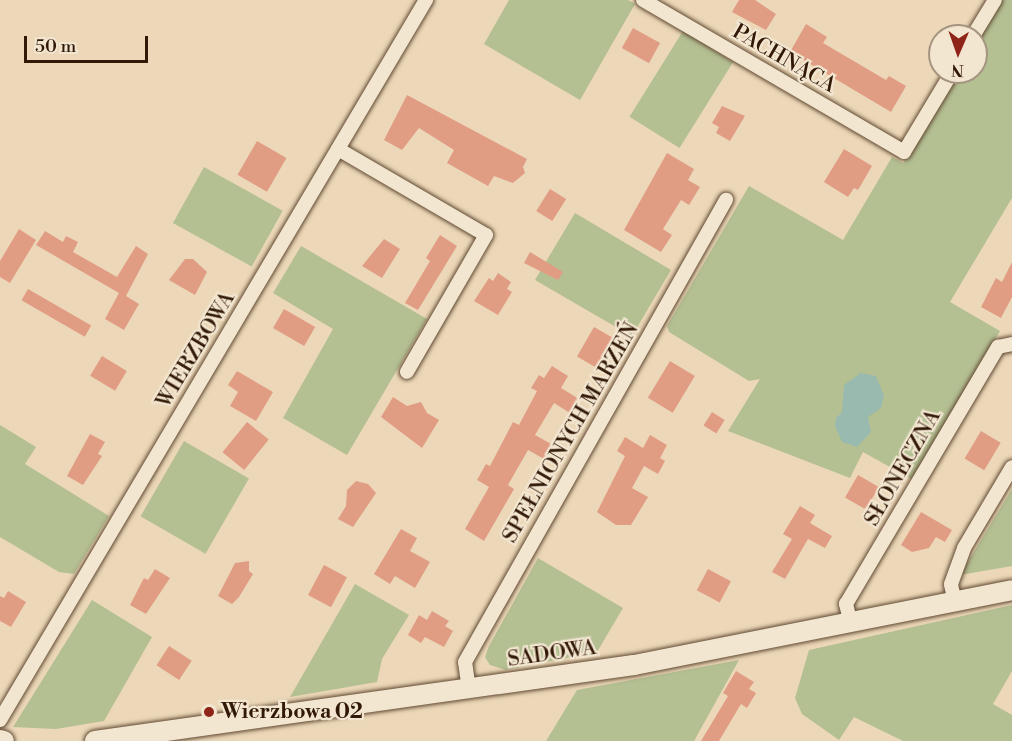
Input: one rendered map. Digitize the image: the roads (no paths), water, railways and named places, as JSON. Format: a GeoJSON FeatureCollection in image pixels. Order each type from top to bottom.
{"type":"FeatureCollection","features":[{"type":"Feature","properties":{"kind":"street","name":"WIERZBOWA"},"geometry":{"type":"LineString","coordinates":[[0,720],[426,0]]}},
{"type":"Feature","properties":{"kind":"street","name":"PACHNĄCA"},"geometry":{"type":"LineString","coordinates":[[643,0],[904,152],[945,84]]}},
{"type":"Feature","properties":{"kind":"street"},"geometry":{"type":"LineString","coordinates":[[980,24],[995,0]]}},
{"type":"Feature","properties":{"kind":"street"},"geometry":{"type":"LineString","coordinates":[[338,149],[486,235],[407,372]]}},
{"type":"Feature","properties":{"kind":"street","name":"SPEŁNIONYCH MARZEŃ"},"geometry":{"type":"LineString","coordinates":[[469,690],[465,662],[726,200]]}},
{"type":"Feature","properties":{"kind":"street","name":"SŁONECZNA"},"geometry":{"type":"LineString","coordinates":[[851,624],[846,604],[998,347],[1012,344]]}},
{"type":"Feature","properties":{"kind":"street"},"geometry":{"type":"LineString","coordinates":[[955,602],[951,584],[964,548],[1012,467]]}},
{"type":"Feature","properties":{"kind":"street","name":"SADOWA"},"geometry":{"type":"LineString","coordinates":[[95,741],[634,665],[851,624],[1012,590]]}},
{"type":"Feature","properties":{"kind":"water"},"geometry":{"type":"Polygon","coordinates":[[[861,373],[876,376],[884,396],[881,408],[868,417],[871,432],[857,447],[842,442],[835,426],[836,418],[842,412],[844,385],[861,373]]]}},
{"type":"Feature","properties":{"kind":"place","name":"Wierzbowa 02"},"geometry":{"type":"Point","coordinates":[209,712]}}]}
